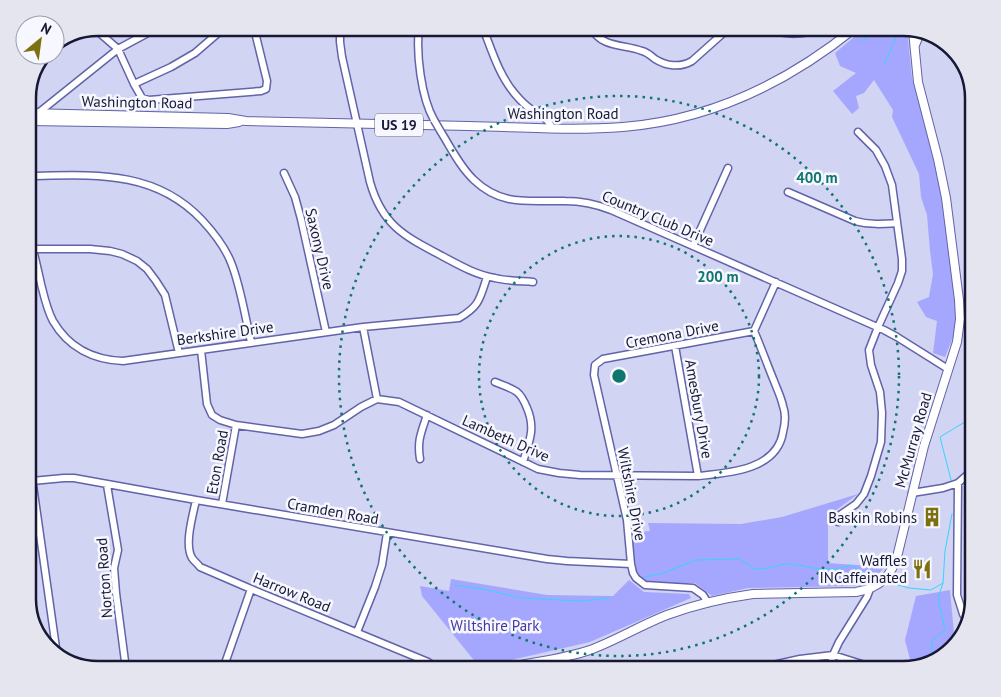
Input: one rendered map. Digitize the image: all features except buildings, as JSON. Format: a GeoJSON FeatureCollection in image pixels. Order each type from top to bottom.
{"type":"FeatureCollection","features":[{"type":"Feature","properties":{"kind":"main road","name":"Washington Road"},"geometry":{"type":"LineString","coordinates":[[38,113],[228,118],[246,121],[357,124],[552,128],[625,127],[669,120],[739,99],[785,77],[816,58],[843,36]]}},
{"type":"Feature","properties":{"kind":"main road","name":"McMurray Road"},"geometry":{"type":"LineString","coordinates":[[870,589],[884,580],[894,566],[924,446],[959,334],[960,306],[944,186],[919,88],[913,37]]}},
{"type":"Feature","properties":{"kind":"main road"},"geometry":{"type":"LineString","coordinates":[[914,47],[918,38]]}},
{"type":"Feature","properties":{"kind":"main road","name":"Washington Road"},"geometry":{"type":"LineString","coordinates":[[36,121],[227,124],[246,121]]}},
{"type":"Feature","properties":{"kind":"main road"},"geometry":{"type":"LineString","coordinates":[[540,661],[588,650],[617,639],[666,616],[708,603],[740,596],[753,594],[852,593],[870,589]]}},
{"type":"Feature","properties":{"kind":"street"},"geometry":{"type":"LineString","coordinates":[[103,36],[118,49],[142,98],[149,100],[261,91],[266,89],[267,81],[256,36]]}},
{"type":"Feature","properties":{"kind":"street"},"geometry":{"type":"LineString","coordinates":[[38,113],[118,49],[143,36]]}},
{"type":"Feature","properties":{"kind":"street"},"geometry":{"type":"LineString","coordinates":[[134,84],[171,67],[195,52],[214,36]]}},
{"type":"Feature","properties":{"kind":"street"},"geometry":{"type":"LineString","coordinates":[[340,36],[342,57],[372,189],[388,219],[400,232],[413,241],[464,268],[502,280],[533,282]]}},
{"type":"Feature","properties":{"kind":"street","name":"Country Club Drive"},"geometry":{"type":"LineString","coordinates":[[419,36],[424,89],[429,109],[458,160],[474,180],[482,186],[497,195],[521,202],[566,201],[602,206],[878,327],[948,369]]}},
{"type":"Feature","properties":{"kind":"street"},"geometry":{"type":"LineString","coordinates":[[487,36],[499,69],[507,83],[527,106],[546,118],[552,128]]}},
{"type":"Feature","properties":{"kind":"street"},"geometry":{"type":"LineString","coordinates":[[597,36],[616,46],[642,50],[662,63],[678,66],[692,61],[720,36]]}},
{"type":"Feature","properties":{"kind":"street"},"geometry":{"type":"LineString","coordinates":[[838,522],[840,515],[856,504],[864,494],[881,442],[882,413],[880,392],[871,364],[869,350],[902,271],[892,185],[885,166],[876,150],[858,132]]}},
{"type":"Feature","properties":{"kind":"street"},"geometry":{"type":"LineString","coordinates":[[693,246],[728,168]]}},
{"type":"Feature","properties":{"kind":"street","name":"Saxony Drive"},"geometry":{"type":"LineString","coordinates":[[284,173],[295,197],[301,219],[326,332]]}},
{"type":"Feature","properties":{"kind":"street"},"geometry":{"type":"LineString","coordinates":[[36,176],[90,175],[128,179],[161,190],[192,209],[220,242],[232,264],[241,294],[251,342]]}},
{"type":"Feature","properties":{"kind":"street"},"geometry":{"type":"LineString","coordinates":[[788,192],[864,224],[897,223]]}},
{"type":"Feature","properties":{"kind":"street"},"geometry":{"type":"LineString","coordinates":[[36,249],[110,251],[122,254],[147,269],[165,295],[179,353]]}},
{"type":"Feature","properties":{"kind":"street","name":"Berkshire Drive"},"geometry":{"type":"LineString","coordinates":[[36,261],[52,320],[64,336],[84,353],[123,361],[363,327],[459,318],[476,306],[488,277]]}},
{"type":"Feature","properties":{"kind":"street"},"geometry":{"type":"LineString","coordinates":[[754,331],[776,282]]}},
{"type":"Feature","properties":{"kind":"street"},"geometry":{"type":"LineString","coordinates":[[201,350],[207,404],[212,414],[220,420],[236,425],[302,434],[319,431],[334,425],[377,399],[363,327]]}},
{"type":"Feature","properties":{"kind":"street","name":"Cremona Drive"},"geometry":{"type":"LineString","coordinates":[[595,365],[603,359],[754,331]]}},
{"type":"Feature","properties":{"kind":"street","name":"Lambeth Drive"},"geometry":{"type":"LineString","coordinates":[[377,399],[399,402],[538,469],[580,475],[698,476],[715,474],[752,467],[766,460],[776,449],[783,436],[785,423],[784,407],[754,331]]}},
{"type":"Feature","properties":{"kind":"street","name":"Amesbury Drive"},"geometry":{"type":"LineString","coordinates":[[675,346],[698,476]]}},
{"type":"Feature","properties":{"kind":"street","name":"Wiltshire Drive"},"geometry":{"type":"LineString","coordinates":[[595,365],[594,375],[627,520],[633,573],[645,585],[693,588],[708,603]]}},
{"type":"Feature","properties":{"kind":"street"},"geometry":{"type":"LineString","coordinates":[[495,382],[518,393],[525,403],[531,418],[532,433],[523,462]]}},
{"type":"Feature","properties":{"kind":"street"},"geometry":{"type":"LineString","coordinates":[[420,459],[419,438],[427,415]]}},
{"type":"Feature","properties":{"kind":"street","name":"Eton Road"},"geometry":{"type":"LineString","coordinates":[[222,504],[236,425]]}},
{"type":"Feature","properties":{"kind":"street"},"geometry":{"type":"LineString","coordinates":[[912,492],[958,483],[965,477]]}},
{"type":"Feature","properties":{"kind":"street","name":"Cramden Road"},"geometry":{"type":"LineString","coordinates":[[36,481],[74,478],[548,559],[631,564]]}},
{"type":"Feature","properties":{"kind":"street"},"geometry":{"type":"LineString","coordinates":[[958,483],[957,595],[963,614]]}},
{"type":"Feature","properties":{"kind":"street","name":"Norton Road"},"geometry":{"type":"LineString","coordinates":[[107,485],[118,550],[114,568],[125,661]]}},
{"type":"Feature","properties":{"kind":"street","name":"Harrow Road"},"geometry":{"type":"LineString","coordinates":[[196,500],[189,549],[192,559],[200,567],[426,661]]}},
{"type":"Feature","properties":{"kind":"street"},"geometry":{"type":"LineString","coordinates":[[36,509],[55,642]]}},
{"type":"Feature","properties":{"kind":"street"},"geometry":{"type":"LineString","coordinates":[[357,632],[382,565],[387,533]]}},
{"type":"Feature","properties":{"kind":"street"},"geometry":{"type":"LineString","coordinates":[[226,661],[251,589]]}},
{"type":"Feature","properties":{"kind":"street"},"geometry":{"type":"LineString","coordinates":[[832,661],[839,642],[870,589]]}},
{"type":"Feature","properties":{"kind":"street"},"geometry":{"type":"LineString","coordinates":[[792,661],[833,655],[852,661]]}},
{"type":"Feature","properties":{"kind":"green space"},"geometry":{"type":"Polygon","coordinates":[[[855,36],[908,37],[912,78],[933,150],[944,208],[956,306],[956,330],[945,357],[933,353],[937,321],[926,317],[917,302],[929,297],[933,274],[927,215],[921,197],[919,174],[892,117],[893,110],[874,80],[864,93],[856,96],[859,108],[852,114],[833,91],[856,73],[840,66],[835,53],[855,36]]]}},
{"type":"Feature","properties":{"kind":"green space"},"geometry":{"type":"Polygon","coordinates":[[[858,494],[828,516],[828,563],[885,567],[871,581],[854,586],[748,588],[712,596],[695,583],[651,583],[641,579],[636,570],[631,520],[637,521],[639,532],[650,531],[648,523],[741,524],[782,517],[858,494]]]}},
{"type":"Feature","properties":{"kind":"green space","name":"Wiltshire Park"},"geometry":{"type":"Polygon","coordinates":[[[451,579],[547,595],[613,596],[629,580],[644,592],[689,594],[691,598],[590,642],[511,661],[475,661],[422,596],[420,586],[449,591],[451,579]]]}},
{"type":"Feature","properties":{"kind":"green space"},"geometry":{"type":"Polygon","coordinates":[[[950,590],[954,633],[937,650],[918,659],[910,660],[905,640],[916,596],[950,590]]]}},
{"type":"Feature","properties":{"kind":"waterway"},"geometry":{"type":"LineString","coordinates":[[861,41],[871,36]]}},
{"type":"Feature","properties":{"kind":"waterway"},"geometry":{"type":"LineString","coordinates":[[884,64],[897,36]]}},
{"type":"Feature","properties":{"kind":"waterway"},"geometry":{"type":"LineString","coordinates":[[951,480],[940,437],[965,422]]}},
{"type":"Feature","properties":{"kind":"waterway"},"geometry":{"type":"LineString","coordinates":[[932,653],[932,641],[945,630],[938,598],[943,583],[945,551],[952,514]]}},
{"type":"Feature","properties":{"kind":"waterway"},"geometry":{"type":"LineString","coordinates":[[644,577],[664,573],[695,560],[739,559],[755,569],[784,564],[819,569],[842,568],[850,565],[876,580]]}},
{"type":"Feature","properties":{"kind":"waterway"},"geometry":{"type":"LineString","coordinates":[[891,583],[909,588],[931,590],[943,583]]}},
{"type":"Feature","properties":{"kind":"waterway"},"geometry":{"type":"LineString","coordinates":[[455,585],[522,598],[580,601],[610,598]]}},
{"type":"Feature","properties":{"kind":"place","name":"Baskin Robins"},"geometry":{"type":"Point","coordinates":[932,517]}},
{"type":"Feature","properties":{"kind":"place","name":"Waffles INCaffeinated"},"geometry":{"type":"Point","coordinates":[922,569]}}]}
